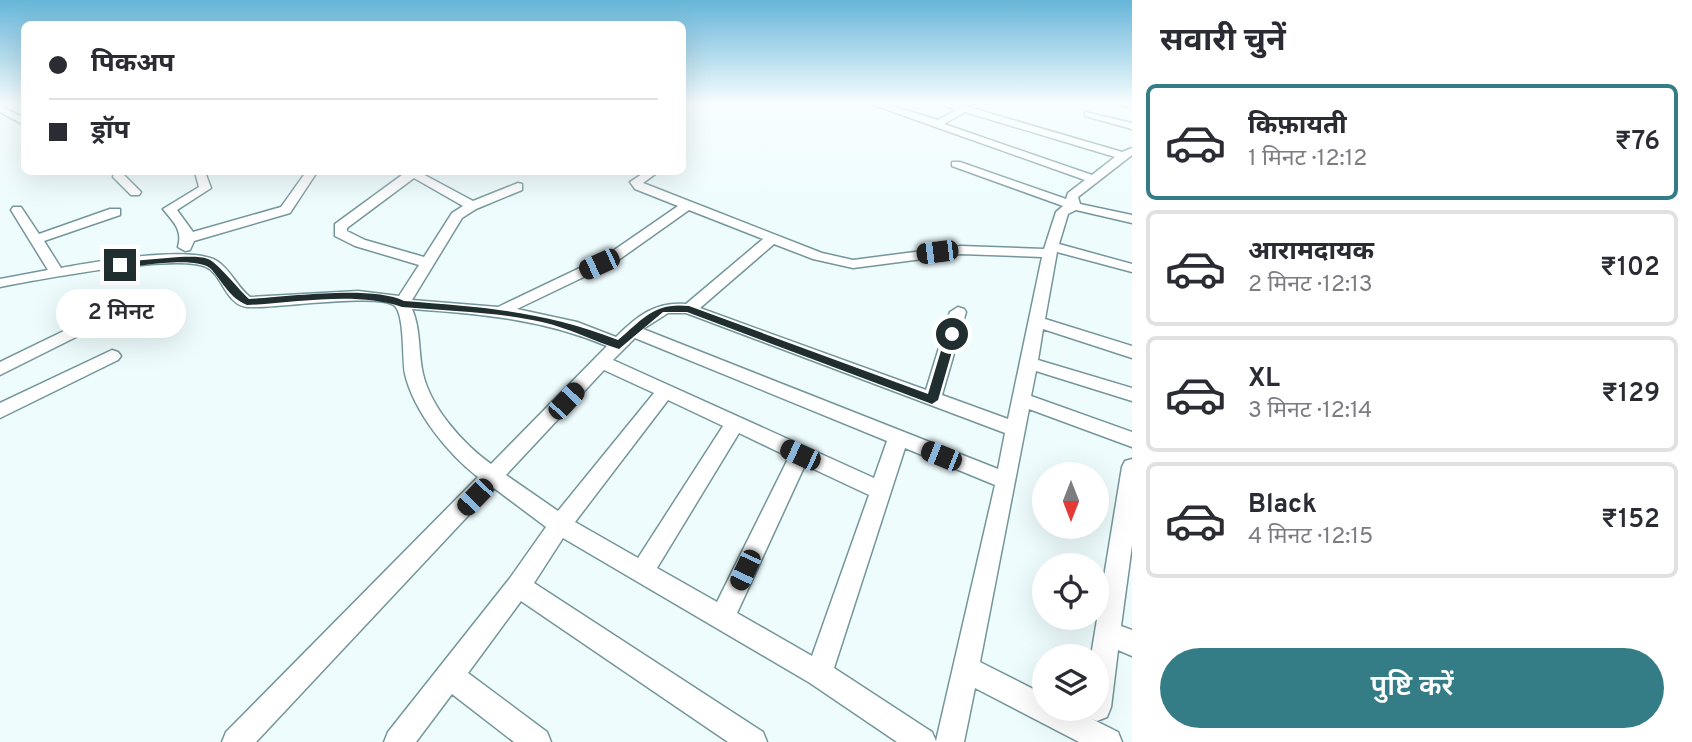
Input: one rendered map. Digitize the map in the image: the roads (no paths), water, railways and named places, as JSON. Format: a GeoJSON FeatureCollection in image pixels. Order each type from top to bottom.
{"type":"FeatureCollection","features":[{"type":"Feature","properties":{"kind":"street"},"geometry":{"type":"LineString","coordinates":[[969,138],[1093,179]]}},
{"type":"Feature","properties":{"kind":"street"},"geometry":{"type":"LineString","coordinates":[[1071,138],[1128,153]]}},
{"type":"Feature","properties":{"kind":"street"},"geometry":{"type":"LineString","coordinates":[[1074,206],[1072,196],[1128,153]]}},
{"type":"Feature","properties":{"kind":"street"},"geometry":{"type":"LineString","coordinates":[[956,164],[1074,206],[1132,219]]}},
{"type":"Feature","properties":{"kind":"street"},"geometry":{"type":"LineString","coordinates":[[117,175],[135,192]]}},
{"type":"Feature","properties":{"kind":"street"},"geometry":{"type":"LineString","coordinates":[[179,260],[188,237],[186,225],[169,209],[205,188],[201,175]]}},
{"type":"Feature","properties":{"kind":"street"},"geometry":{"type":"LineString","coordinates":[[188,237],[286,210],[309,175]]}},
{"type":"Feature","properties":{"kind":"street"},"geometry":{"type":"LineString","coordinates":[[409,175],[340,227],[340,233],[360,243],[429,263]]}},
{"type":"Feature","properties":{"kind":"street"},"geometry":{"type":"LineString","coordinates":[[418,175],[472,206]]}},
{"type":"Feature","properties":{"kind":"street"},"geometry":{"type":"LineString","coordinates":[[647,175],[636,182],[639,186],[771,239],[818,256],[853,264],[961,250],[1050,249],[1132,268]]}},
{"type":"Feature","properties":{"kind":"street"},"geometry":{"type":"LineString","coordinates":[[402,304],[450,224],[472,206],[518,187]]}},
{"type":"Feature","properties":{"kind":"street"},"geometry":{"type":"LineString","coordinates":[[499,312],[612,258],[686,206]]}},
{"type":"Feature","properties":{"kind":"street"},"geometry":{"type":"LineString","coordinates":[[950,742],[1006,481],[1050,249],[1062,212],[1074,206]]}},
{"type":"Feature","properties":{"kind":"street"},"geometry":{"type":"LineString","coordinates":[[17,210],[56,271]]}},
{"type":"Feature","properties":{"kind":"street"},"geometry":{"type":"LineString","coordinates":[[36,239],[115,212]]}},
{"type":"Feature","properties":{"kind":"street"},"geometry":{"type":"LineString","coordinates":[[689,309],[771,239]]}},
{"type":"Feature","properties":{"kind":"street"},"geometry":{"type":"LineString","coordinates":[[0,283],[56,271],[179,260],[207,261],[215,266],[226,284],[247,302],[358,296],[393,299],[402,304],[499,312],[563,324],[619,345]]}},
{"type":"Feature","properties":{"kind":"street"},"geometry":{"type":"LineString","coordinates":[[402,304],[407,316],[414,375],[421,392],[450,436],[469,458],[560,524],[819,674],[922,742]]}},
{"type":"Feature","properties":{"kind":"street"},"geometry":{"type":"LineString","coordinates":[[236,742],[602,362],[660,310],[672,307],[689,309],[1014,429]]}},
{"type":"Feature","properties":{"kind":"street"},"geometry":{"type":"LineString","coordinates":[[932,400],[958,312]]}},
{"type":"Feature","properties":{"kind":"street"},"geometry":{"type":"LineString","coordinates":[[1037,321],[1132,352]]}},
{"type":"Feature","properties":{"kind":"street"},"geometry":{"type":"LineString","coordinates":[[634,331],[1006,481]]}},
{"type":"Feature","properties":{"kind":"street"},"geometry":{"type":"LineString","coordinates":[[0,369],[72,332]]}},
{"type":"Feature","properties":{"kind":"street"},"geometry":{"type":"LineString","coordinates":[[0,411],[112,356]]}},
{"type":"Feature","properties":{"kind":"street"},"geometry":{"type":"LineString","coordinates":[[602,362],[664,393],[881,491]]}},
{"type":"Feature","properties":{"kind":"street"},"geometry":{"type":"LineString","coordinates":[[1028,363],[1132,395]]}},
{"type":"Feature","properties":{"kind":"street"},"geometry":{"type":"LineString","coordinates":[[398,742],[518,586],[560,524],[664,393]]}},
{"type":"Feature","properties":{"kind":"street"},"geometry":{"type":"LineString","coordinates":[[1020,399],[1132,440]]}},
{"type":"Feature","properties":{"kind":"street"},"geometry":{"type":"LineString","coordinates":[[642,572],[734,425]]}},
{"type":"Feature","properties":{"kind":"street"},"geometry":{"type":"LineString","coordinates":[[819,674],[898,439]]}},
{"type":"Feature","properties":{"kind":"street"},"geometry":{"type":"LineString","coordinates":[[723,617],[800,455]]}},
{"type":"Feature","properties":{"kind":"street"},"geometry":{"type":"LineString","coordinates":[[966,669],[1099,723],[1108,633],[1125,572],[1132,467]]}},
{"type":"Feature","properties":{"kind":"street"},"geometry":{"type":"LineString","coordinates":[[518,586],[753,742]]}},
{"type":"Feature","properties":{"kind":"street"},"geometry":{"type":"LineString","coordinates":[[1108,633],[1132,643]]}},
{"type":"Feature","properties":{"kind":"street"},"geometry":{"type":"LineString","coordinates":[[450,676],[537,742]]}}]}
